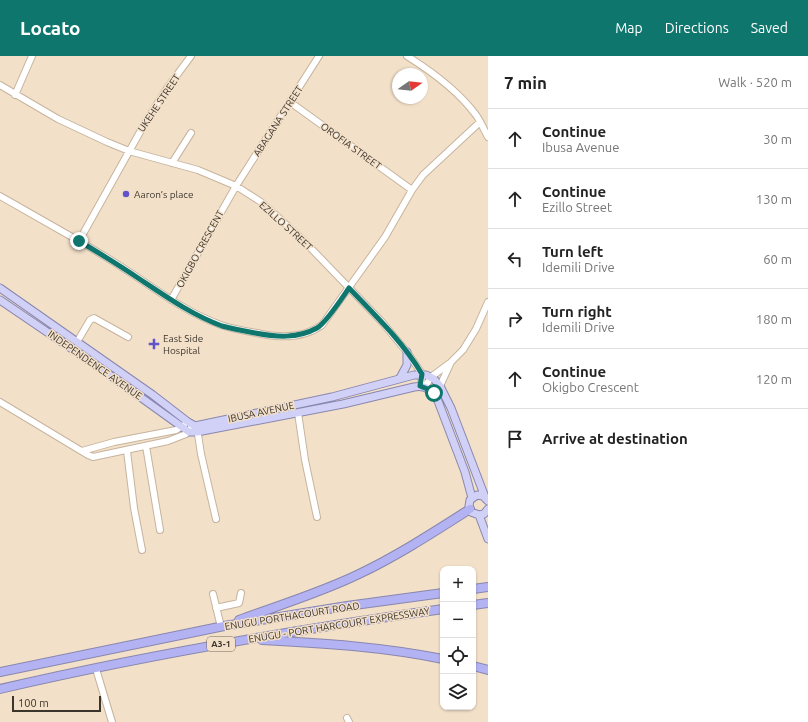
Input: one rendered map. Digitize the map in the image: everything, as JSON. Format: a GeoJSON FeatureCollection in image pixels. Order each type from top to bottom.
{"type":"FeatureCollection","features":[{"type":"Feature","properties":{"kind":"highway"},"geometry":{"type":"LineString","coordinates":[[223,626],[309,595],[359,574],[398,553],[470,509]]}},
{"type":"Feature","properties":{"kind":"highway"},"geometry":{"type":"LineString","coordinates":[[476,589],[488,587]]}},
{"type":"Feature","properties":{"kind":"highway","name":"ENUGU PORTHACOURT ROAD"},"geometry":{"type":"LineString","coordinates":[[0,672],[223,626],[346,606],[440,593]]}},
{"type":"Feature","properties":{"kind":"highway"},"geometry":{"type":"LineString","coordinates":[[476,605],[488,603]]}},
{"type":"Feature","properties":{"kind":"highway","name":"ENUGU - PORT HARCOURT EXPRESSWAY"},"geometry":{"type":"LineString","coordinates":[[0,689],[247,639],[440,609]]}},
{"type":"Feature","properties":{"kind":"highway"},"geometry":{"type":"LineString","coordinates":[[247,639],[373,648],[408,652],[440,658]]}},
{"type":"Feature","properties":{"kind":"highway"},"geometry":{"type":"LineString","coordinates":[[476,667],[488,670]]}},
{"type":"Feature","properties":{"kind":"main road","name":"INDEPENDENCE AVENUE"},"geometry":{"type":"LineString","coordinates":[[0,288],[153,395],[193,427]]}},
{"type":"Feature","properties":{"kind":"main road","name":"INDEPENDENCE AVENUE"},"geometry":{"type":"LineString","coordinates":[[0,300],[100,368],[182,428],[193,427]]}},
{"type":"Feature","properties":{"kind":"main road"},"geometry":{"type":"LineString","coordinates":[[60,340],[64,333]]}},
{"type":"Feature","properties":{"kind":"main road"},"geometry":{"type":"LineString","coordinates":[[400,378],[407,365],[407,352]]}},
{"type":"Feature","properties":{"kind":"main road","name":"IBUSA AVENUE"},"geometry":{"type":"LineString","coordinates":[[193,427],[332,397],[414,375],[422,374],[431,377],[440,386]]}},
{"type":"Feature","properties":{"kind":"main road"},"geometry":{"type":"LineString","coordinates":[[423,386],[434,393],[438,400],[458,450],[472,498]]}},
{"type":"Feature","properties":{"kind":"main road","name":"IBUSA AVENUE"},"geometry":{"type":"LineString","coordinates":[[193,427],[298,413],[423,386]]}},
{"type":"Feature","properties":{"kind":"main road"},"geometry":{"type":"LineString","coordinates":[[440,386],[453,413],[487,500]]}},
{"type":"Feature","properties":{"kind":"main road"},"geometry":{"type":"LineString","coordinates":[[487,500],[480,495],[472,498],[469,503],[470,509],[474,514],[479,515],[487,513]]}},
{"type":"Feature","properties":{"kind":"main road"},"geometry":{"type":"LineString","coordinates":[[479,515],[488,539]]}},
{"type":"Feature","properties":{"kind":"street"},"geometry":{"type":"LineString","coordinates":[[15,95],[32,56]]}},
{"type":"Feature","properties":{"kind":"street","name":"UKEHE STREET"},"geometry":{"type":"LineString","coordinates":[[79,241],[145,123],[168,87],[191,56]]}},
{"type":"Feature","properties":{"kind":"street","name":"ABAGANA STREET"},"geometry":{"type":"LineString","coordinates":[[236,186],[319,56]]}},
{"type":"Feature","properties":{"kind":"street"},"geometry":{"type":"LineString","coordinates":[[407,56],[428,69],[466,104],[480,122],[488,138]]}},
{"type":"Feature","properties":{"kind":"street","name":"EZILLO STREET"},"geometry":{"type":"LineString","coordinates":[[0,85],[58,119],[107,142],[129,151],[198,170],[236,186],[261,202],[281,218],[382,322],[407,352],[422,374]]}},
{"type":"Feature","properties":{"kind":"street","name":"OROFIA STREET"},"geometry":{"type":"LineString","coordinates":[[290,102],[412,190]]}},
{"type":"Feature","properties":{"kind":"street"},"geometry":{"type":"LineString","coordinates":[[171,300],[194,313],[223,326],[260,334],[286,337],[318,328],[322,325],[385,237],[412,190],[423,175],[480,122]]}},
{"type":"Feature","properties":{"kind":"street"},"geometry":{"type":"LineString","coordinates":[[172,162],[191,134]]}},
{"type":"Feature","properties":{"kind":"street","name":"OKIGBO CRESCENT"},"geometry":{"type":"LineString","coordinates":[[0,196],[111,260],[171,300],[236,186]]}},
{"type":"Feature","properties":{"kind":"street"},"geometry":{"type":"LineString","coordinates":[[423,386],[431,377],[451,362],[463,350],[476,329],[488,302]]}},
{"type":"Feature","properties":{"kind":"street"},"geometry":{"type":"LineString","coordinates":[[77,342],[90,320],[94,318],[128,337]]}},
{"type":"Feature","properties":{"kind":"street"},"geometry":{"type":"LineString","coordinates":[[434,393],[440,386],[451,362]]}},
{"type":"Feature","properties":{"kind":"street"},"geometry":{"type":"LineString","coordinates":[[422,374],[423,386]]}},
{"type":"Feature","properties":{"kind":"street","name":"IBUSA AVENUE"},"geometry":{"type":"LineString","coordinates":[[0,402],[93,457],[173,440],[186,434],[193,427]]}},
{"type":"Feature","properties":{"kind":"street"},"geometry":{"type":"LineString","coordinates":[[298,413],[305,460],[317,517]]}},
{"type":"Feature","properties":{"kind":"street"},"geometry":{"type":"LineString","coordinates":[[193,427],[216,519]]}},
{"type":"Feature","properties":{"kind":"street"},"geometry":{"type":"LineString","coordinates":[[82,451],[114,442],[182,428]]}},
{"type":"Feature","properties":{"kind":"street"},"geometry":{"type":"LineString","coordinates":[[146,446],[160,530]]}},
{"type":"Feature","properties":{"kind":"street"},"geometry":{"type":"LineString","coordinates":[[127,451],[134,508],[142,550]]}},
{"type":"Feature","properties":{"kind":"street"},"geometry":{"type":"LineString","coordinates":[[216,608],[239,603],[241,593]]}},
{"type":"Feature","properties":{"kind":"street"},"geometry":{"type":"LineString","coordinates":[[213,594],[216,608],[223,626]]}},
{"type":"Feature","properties":{"kind":"street"},"geometry":{"type":"LineString","coordinates":[[96,669],[112,722]]}},
{"type":"Feature","properties":{"kind":"place","name":"Aaron’s place"},"geometry":{"type":"Point","coordinates":[126,194]}},
{"type":"Feature","properties":{"kind":"place","name":"East Side Hospital"},"geometry":{"type":"Point","coordinates":[154,344]}},
{"type":"Feature","properties":{"kind":"route"},"geometry":{"type":"LineString","coordinates":[[79,241],[111,260],[171,300],[208,320],[223,326],[276,337],[297,336],[318,328],[322,325],[349,288],[382,322],[412,359],[422,374],[420,386],[425,387],[434,393]]}}]}
